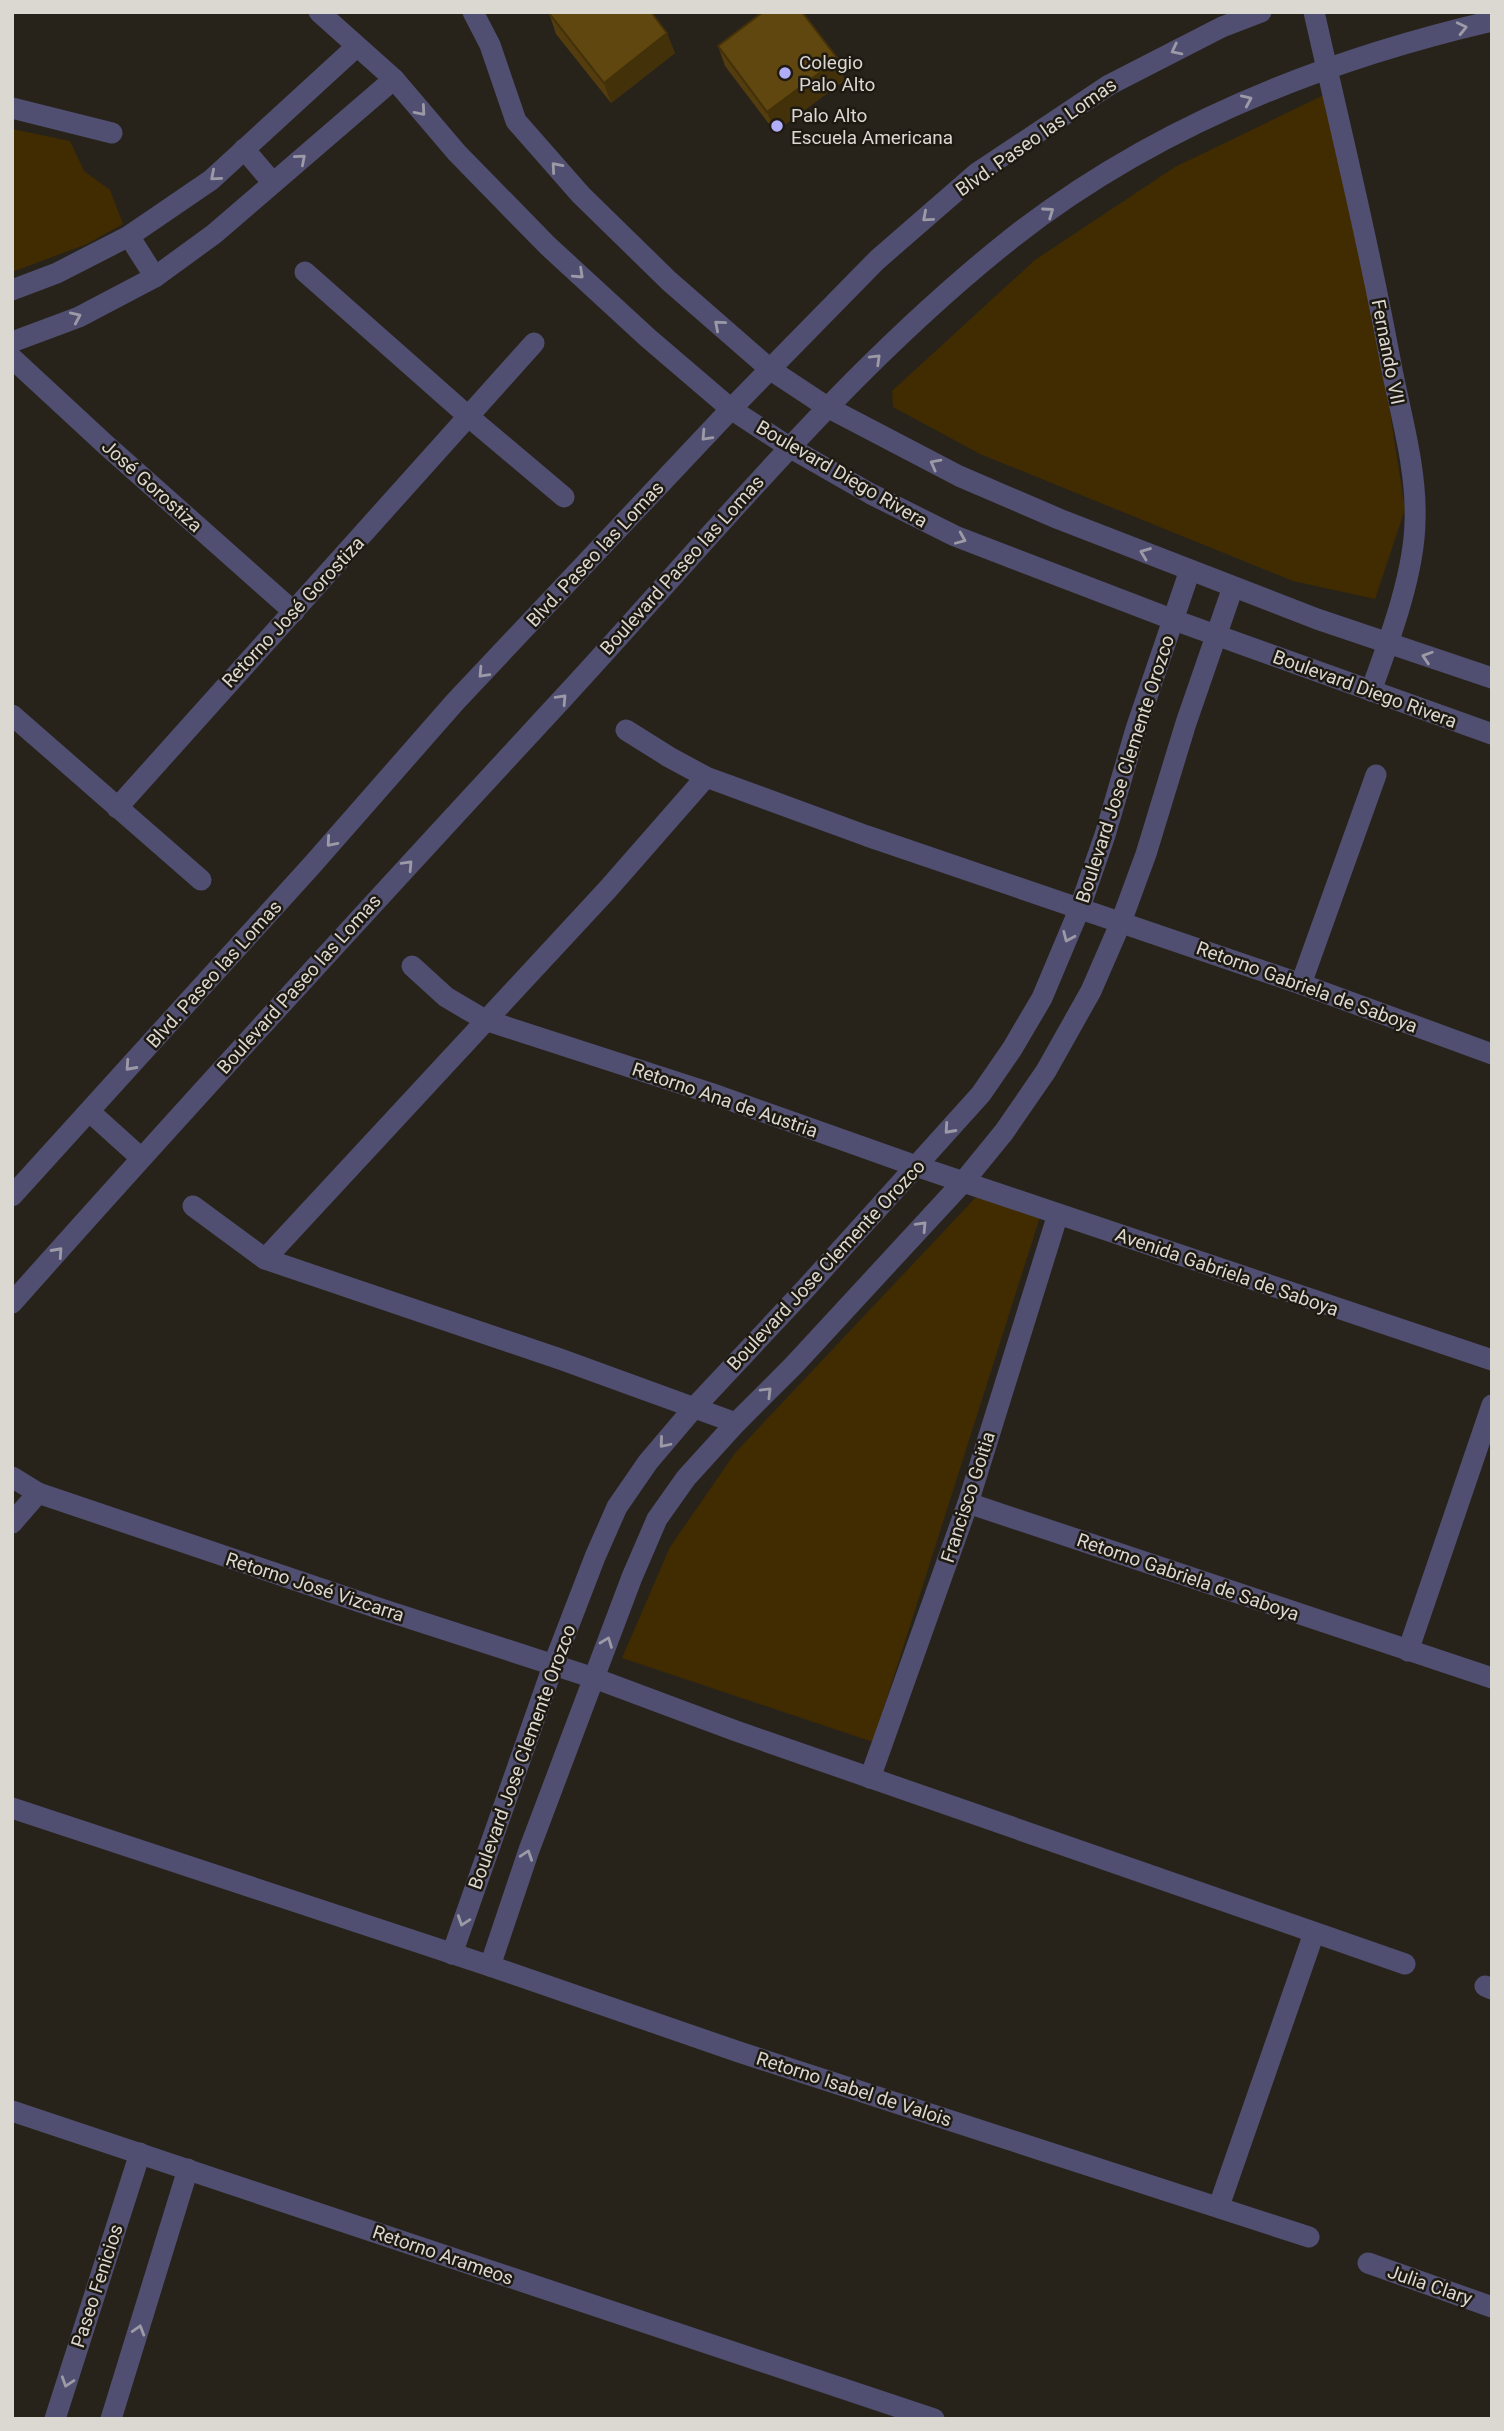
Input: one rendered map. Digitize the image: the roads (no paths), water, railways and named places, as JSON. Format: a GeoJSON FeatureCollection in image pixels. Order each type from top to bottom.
{"type":"FeatureCollection","features":[{"type":"Feature","properties":{"kind":"street","name":"Boulevard Diego Rivera"},"geometry":{"type":"LineString","coordinates":[[319,12],[394,79],[457,153],[548,246],[648,338],[731,409],[789,447],[871,494],[954,536],[1174,620],[1492,734]]}},
{"type":"Feature","properties":{"kind":"street"},"geometry":{"type":"LineString","coordinates":[[473,12],[489,46],[516,121],[600,214],[669,281],[771,370],[827,407],[959,476],[1059,519],[1317,620],[1492,678]]}},
{"type":"Feature","properties":{"kind":"street","name":"Blvd. Paseo las Lomas"},"geometry":{"type":"LineString","coordinates":[[12,1196],[455,702],[731,409],[877,260],[978,173],[1109,85],[1222,27],[1261,12]]}},
{"type":"Feature","properties":{"kind":"street","name":"Fernando VII"},"geometry":{"type":"LineString","coordinates":[[1314,12],[1381,313],[1414,485],[1415,524],[1410,558],[1388,644],[1371,691]]}},
{"type":"Feature","properties":{"kind":"street","name":"Boulevard Paseo las Lomas"},"geometry":{"type":"LineString","coordinates":[[12,1303],[789,447],[921,315],[1015,236],[1095,180],[1200,121],[1276,87],[1327,68],[1433,35],[1492,21]]}},
{"type":"Feature","properties":{"kind":"street"},"geometry":{"type":"LineString","coordinates":[[12,290],[57,273],[130,236],[211,180],[356,47]]}},
{"type":"Feature","properties":{"kind":"street"},"geometry":{"type":"LineString","coordinates":[[12,342],[79,317],[155,277],[214,234],[394,79]]}},
{"type":"Feature","properties":{"kind":"street"},"geometry":{"type":"LineString","coordinates":[[12,108],[112,133]]}},
{"type":"Feature","properties":{"kind":"street"},"geometry":{"type":"LineString","coordinates":[[244,149],[273,183]]}},
{"type":"Feature","properties":{"kind":"street"},"geometry":{"type":"LineString","coordinates":[[130,236],[155,277]]}},
{"type":"Feature","properties":{"kind":"street"},"geometry":{"type":"LineString","coordinates":[[305,272],[469,417],[565,497]]}},
{"type":"Feature","properties":{"kind":"street","name":"Retorno José Gorostiza"},"geometry":{"type":"LineString","coordinates":[[117,808],[534,343]]}},
{"type":"Feature","properties":{"kind":"street","name":"José Gorostiza"},"geometry":{"type":"LineString","coordinates":[[12,358],[294,612]]}},
{"type":"Feature","properties":{"kind":"street","name":"Boulevard Jose Clemente Orozco"},"geometry":{"type":"LineString","coordinates":[[452,1954],[554,1665],[617,1507],[648,1462],[693,1409],[981,1094],[1042,998],[1079,910],[1105,835],[1136,729],[1191,570]]}},
{"type":"Feature","properties":{"kind":"street","name":"Boulevard Jose Clemente Orozco"},"geometry":{"type":"LineString","coordinates":[[490,1966],[529,1850],[632,1577],[657,1519],[686,1478],[964,1181],[1004,1132],[1046,1071],[1091,990],[1121,922],[1146,854],[1186,723],[1233,587]]}},
{"type":"Feature","properties":{"kind":"street"},"geometry":{"type":"LineString","coordinates":[[12,715],[201,880]]}},
{"type":"Feature","properties":{"kind":"street"},"geometry":{"type":"LineString","coordinates":[[625,730],[706,776],[867,836],[1079,910],[1121,922]]}},
{"type":"Feature","properties":{"kind":"street"},"geometry":{"type":"LineString","coordinates":[[1301,984],[1376,775]]}},
{"type":"Feature","properties":{"kind":"street"},"geometry":{"type":"LineString","coordinates":[[265,1259],[608,888],[706,776]]}},
{"type":"Feature","properties":{"kind":"street","name":"Retorno Gabriela de Saboya"},"geometry":{"type":"LineString","coordinates":[[1121,922],[1492,1054]]}},
{"type":"Feature","properties":{"kind":"street","name":"Retorno Ana de Austria"},"geometry":{"type":"LineString","coordinates":[[412,966],[446,997],[485,1020],[710,1093],[964,1181]]}},
{"type":"Feature","properties":{"kind":"street"},"geometry":{"type":"LineString","coordinates":[[89,1112],[141,1158]]}},
{"type":"Feature","properties":{"kind":"street","name":"Avenida Gabriela de Saboya"},"geometry":{"type":"LineString","coordinates":[[964,1181],[1492,1360]]}},
{"type":"Feature","properties":{"kind":"street"},"geometry":{"type":"LineString","coordinates":[[193,1206],[265,1259],[560,1359],[736,1423]]}},
{"type":"Feature","properties":{"kind":"street","name":"Francisco Goitia"},"geometry":{"type":"LineString","coordinates":[[870,1778],[968,1503],[1058,1214]]}},
{"type":"Feature","properties":{"kind":"street"},"geometry":{"type":"LineString","coordinates":[[1408,1651],[1492,1405]]}},
{"type":"Feature","properties":{"kind":"street","name":"Retorno José Vizcarra"},"geometry":{"type":"LineString","coordinates":[[12,1477],[38,1493],[594,1678]]}},
{"type":"Feature","properties":{"kind":"street"},"geometry":{"type":"LineString","coordinates":[[12,1523],[38,1493]]}},
{"type":"Feature","properties":{"kind":"street","name":"Retorno Gabriela de Saboya"},"geometry":{"type":"LineString","coordinates":[[968,1503],[1492,1678]]}},
{"type":"Feature","properties":{"kind":"street"},"geometry":{"type":"LineString","coordinates":[[594,1678],[736,1731],[1405,1964]]}},
{"type":"Feature","properties":{"kind":"street"},"geometry":{"type":"LineString","coordinates":[[12,1808],[490,1966]]}},
{"type":"Feature","properties":{"kind":"street"},"geometry":{"type":"LineString","coordinates":[[1219,2206],[1314,1933]]}},
{"type":"Feature","properties":{"kind":"street","name":"Retorno Isabel de Valois"},"geometry":{"type":"LineString","coordinates":[[490,1966],[739,2052],[1309,2237]]}},
{"type":"Feature","properties":{"kind":"street","name":"Retorno Arameos"},"geometry":{"type":"LineString","coordinates":[[12,2110],[188,2169],[870,2409],[934,2419]]}},
{"type":"Feature","properties":{"kind":"street","name":"Paseo Fenicios"},"geometry":{"type":"LineString","coordinates":[[55,2419],[140,2153]]}},
{"type":"Feature","properties":{"kind":"street"},"geometry":{"type":"LineString","coordinates":[[111,2419],[188,2169]]}},
{"type":"Feature","properties":{"kind":"street","name":"Julia Clary"},"geometry":{"type":"LineString","coordinates":[[1367,2263],[1492,2307]]}},
{"type":"Feature","properties":{"kind":"place","name":"Colegio Palo Alto"},"geometry":{"type":"Point","coordinates":[785,73]}},
{"type":"Feature","properties":{"kind":"place","name":"Palo Alto Escuela Americana"},"geometry":{"type":"Point","coordinates":[777,126]}}]}
